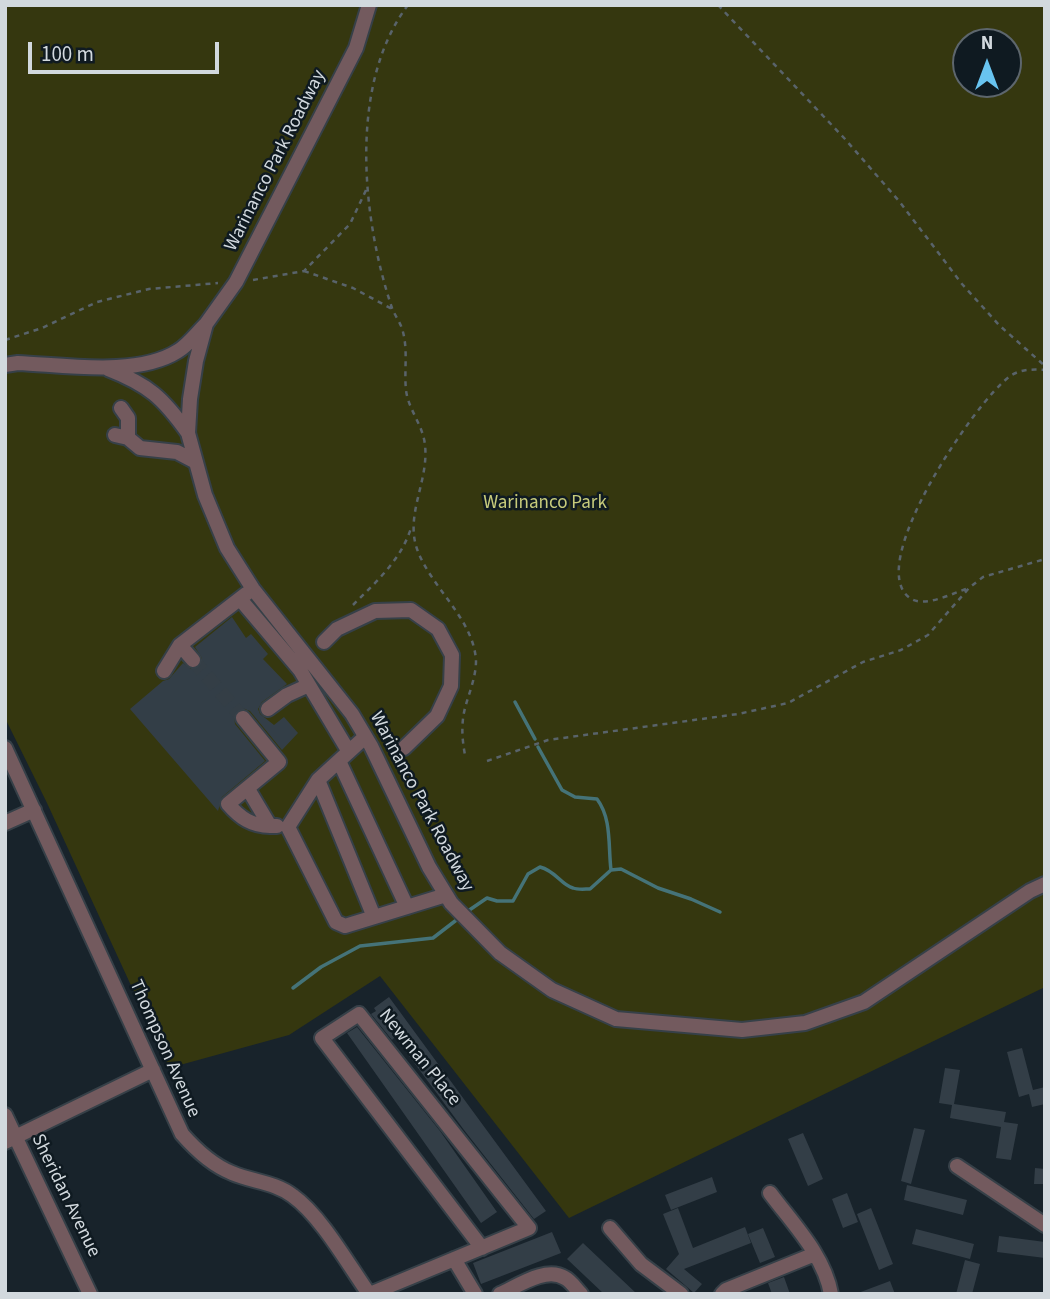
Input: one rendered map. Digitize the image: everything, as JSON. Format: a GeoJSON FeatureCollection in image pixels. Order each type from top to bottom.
{"type":"FeatureCollection","features":[{"type":"Feature","properties":{"kind":"street","name":"Warinanco Park Roadway"},"geometry":{"type":"LineString","coordinates":[[5,365],[145,365],[178,351],[206,324],[236,282],[356,48],[368,6]]}},
{"type":"Feature","properties":{"kind":"street","name":"Warinanco Park Roadway"},"geometry":{"type":"LineString","coordinates":[[206,324],[196,361],[188,433],[205,495],[227,548],[253,589],[336,694],[365,737],[429,867],[449,899],[500,953],[552,990],[616,1019],[742,1030],[805,1023],[864,1002],[1030,891],[1045,884]]}},
{"type":"Feature","properties":{"kind":"street","name":"Warinanco Park Roadway"},"geometry":{"type":"LineString","coordinates":[[100,366],[136,380],[167,403],[188,433]]}},
{"type":"Feature","properties":{"kind":"street"},"geometry":{"type":"LineString","coordinates":[[121,408],[128,418],[122,437],[141,448],[177,452],[196,462]]}},
{"type":"Feature","properties":{"kind":"street"},"geometry":{"type":"LineString","coordinates":[[164,671],[180,645],[253,589]]}},
{"type":"Feature","properties":{"kind":"street"},"geometry":{"type":"LineString","coordinates":[[240,599],[300,670],[309,685],[344,756],[407,907]]}},
{"type":"Feature","properties":{"kind":"street"},"geometry":{"type":"LineString","coordinates":[[324,642],[337,629],[375,611],[411,610],[438,629],[452,655],[451,686],[437,716],[404,748]]}},
{"type":"Feature","properties":{"kind":"street"},"geometry":{"type":"LineString","coordinates":[[180,645],[193,660]]}},
{"type":"Feature","properties":{"kind":"street"},"geometry":{"type":"LineString","coordinates":[[268,709],[287,695],[309,685]]}},
{"type":"Feature","properties":{"kind":"street"},"geometry":{"type":"LineString","coordinates":[[243,718],[279,762],[229,804],[247,821],[258,826],[288,827]]}},
{"type":"Feature","properties":{"kind":"street"},"geometry":{"type":"LineString","coordinates":[[288,827],[318,780],[365,737]]}},
{"type":"Feature","properties":{"kind":"street","name":"Thompson Avenue"},"geometry":{"type":"LineString","coordinates":[[5,748],[182,1134],[201,1155],[232,1173],[278,1186],[295,1197],[322,1226],[369,1294]]}},
{"type":"Feature","properties":{"kind":"street"},"geometry":{"type":"LineString","coordinates":[[318,780],[374,916]]}},
{"type":"Feature","properties":{"kind":"street"},"geometry":{"type":"LineString","coordinates":[[248,789],[270,825]]}},
{"type":"Feature","properties":{"kind":"street"},"geometry":{"type":"LineString","coordinates":[[5,822],[34,810]]}},
{"type":"Feature","properties":{"kind":"street"},"geometry":{"type":"LineString","coordinates":[[288,827],[336,922],[345,926],[407,907],[449,899]]}},
{"type":"Feature","properties":{"kind":"street","name":"Newman Place"},"geometry":{"type":"LineString","coordinates":[[369,1294],[482,1248],[529,1228],[359,1014],[322,1038],[482,1248]]}},
{"type":"Feature","properties":{"kind":"street"},"geometry":{"type":"LineString","coordinates":[[10,1140],[153,1070]]}},
{"type":"Feature","properties":{"kind":"street","name":"Sheridan Avenue"},"geometry":{"type":"LineString","coordinates":[[5,1115],[10,1140],[90,1294]]}},
{"type":"Feature","properties":{"kind":"street"},"geometry":{"type":"LineString","coordinates":[[957,1166],[1045,1225]]}},
{"type":"Feature","properties":{"kind":"street"},"geometry":{"type":"LineString","coordinates":[[770,1193],[815,1254],[828,1278],[831,1294]]}},
{"type":"Feature","properties":{"kind":"street"},"geometry":{"type":"LineString","coordinates":[[610,1228],[641,1264],[681,1294]]}},
{"type":"Feature","properties":{"kind":"street"},"geometry":{"type":"LineString","coordinates":[[722,1294],[815,1254]]}},
{"type":"Feature","properties":{"kind":"street"},"geometry":{"type":"LineString","coordinates":[[454,1259],[475,1294]]}},
{"type":"Feature","properties":{"kind":"street"},"geometry":{"type":"LineString","coordinates":[[500,1294],[542,1275],[555,1274],[565,1278],[581,1294]]}},
{"type":"Feature","properties":{"kind":"path"},"geometry":{"type":"LineString","coordinates":[[352,606],[405,547],[422,485],[426,449],[423,431],[406,392],[407,353],[403,330],[392,309],[378,251],[368,188],[365,134],[381,57],[408,5]]}},
{"type":"Feature","properties":{"kind":"path"},"geometry":{"type":"LineString","coordinates":[[718,5],[845,139],[899,201],[962,284],[999,326],[1045,368]]}},
{"type":"Feature","properties":{"kind":"path"},"geometry":{"type":"LineString","coordinates":[[304,271],[350,224],[368,188]]}},
{"type":"Feature","properties":{"kind":"path"},"geometry":{"type":"LineString","coordinates":[[5,340],[42,328],[97,302],[149,289],[236,282],[304,271],[353,288],[392,309]]}},
{"type":"Feature","properties":{"kind":"path"},"geometry":{"type":"LineString","coordinates":[[969,588],[927,601],[911,599],[901,589],[897,572],[903,540],[934,475],[974,415],[1010,376],[1030,369],[1045,368]]}},
{"type":"Feature","properties":{"kind":"path"},"geometry":{"type":"LineString","coordinates":[[412,526],[418,551],[471,639],[476,662],[461,736],[465,755]]}},
{"type":"Feature","properties":{"kind":"path"},"geometry":{"type":"LineString","coordinates":[[487,761],[548,740],[738,714],[788,702],[863,662],[901,650],[928,635],[969,588],[983,577],[1045,559]]}},
{"type":"Feature","properties":{"kind":"green space","name":"Warinanco Park"},"geometry":{"type":"Polygon","coordinates":[[[5,5],[1045,5],[1045,987],[569,1218],[380,976],[289,1035],[169,1068],[5,718],[5,5]]]}},
{"type":"Feature","properties":{"kind":"building"},"geometry":{"type":"Polygon","coordinates":[[[232,617],[246,638],[251,634],[268,654],[263,659],[287,684],[262,702],[258,709],[260,714],[274,725],[284,717],[298,733],[282,750],[250,711],[242,708],[236,711],[235,724],[265,761],[222,797],[218,811],[130,709],[169,679],[183,663],[191,669],[200,667],[202,658],[195,647],[232,617]]]}},
{"type":"Feature","properties":{"kind":"building"},"geometry":{"type":"Polygon","coordinates":[[[389,997],[546,1211],[534,1219],[395,1037],[392,1040],[371,1014],[376,1011],[374,1008],[389,997]]]}},
{"type":"Feature","properties":{"kind":"building"},"geometry":{"type":"Polygon","coordinates":[[[357,1027],[440,1131],[497,1212],[481,1223],[347,1033],[357,1027]]]}},
{"type":"Feature","properties":{"kind":"building"},"geometry":{"type":"Polygon","coordinates":[[[1022,1048],[1033,1090],[1045,1087],[1045,1104],[1032,1107],[1029,1094],[1019,1097],[1007,1052],[1022,1048]]]}},
{"type":"Feature","properties":{"kind":"building"},"geometry":{"type":"Polygon","coordinates":[[[945,1068],[960,1070],[954,1104],[1006,1112],[1004,1122],[1018,1124],[1011,1160],[996,1158],[1001,1127],[950,1118],[952,1105],[939,1103],[945,1068]]]}},
{"type":"Feature","properties":{"kind":"building"},"geometry":{"type":"Polygon","coordinates":[[[914,1128],[925,1130],[911,1184],[901,1181],[914,1128]]]}},
{"type":"Feature","properties":{"kind":"building"},"geometry":{"type":"Polygon","coordinates":[[[803,1133],[823,1179],[808,1186],[788,1139],[803,1133]]]}},
{"type":"Feature","properties":{"kind":"building"},"geometry":{"type":"Polygon","coordinates":[[[1035,1168],[1045,1169],[1045,1184],[1034,1184],[1035,1168]]]}},
{"type":"Feature","properties":{"kind":"building"},"geometry":{"type":"Polygon","coordinates":[[[712,1177],[717,1192],[671,1210],[665,1195],[712,1177]]]}},
{"type":"Feature","properties":{"kind":"building"},"geometry":{"type":"Polygon","coordinates":[[[907,1185],[967,1200],[963,1215],[904,1200],[907,1185]]]}},
{"type":"Feature","properties":{"kind":"building"},"geometry":{"type":"Polygon","coordinates":[[[847,1193],[858,1222],[843,1228],[832,1199],[847,1193]]]}},
{"type":"Feature","properties":{"kind":"building"},"geometry":{"type":"Polygon","coordinates":[[[678,1208],[693,1248],[745,1227],[751,1243],[684,1269],[702,1284],[694,1293],[666,1269],[679,1254],[663,1214],[678,1208]]]}},
{"type":"Feature","properties":{"kind":"building"},"geometry":{"type":"Polygon","coordinates":[[[871,1208],[893,1264],[879,1270],[857,1214],[871,1208]]]}},
{"type":"Feature","properties":{"kind":"building"},"geometry":{"type":"Polygon","coordinates":[[[763,1228],[775,1257],[760,1263],[748,1234],[763,1228]]]}},
{"type":"Feature","properties":{"kind":"building"},"geometry":{"type":"Polygon","coordinates":[[[916,1229],[974,1244],[970,1259],[912,1244],[916,1229]]]}},
{"type":"Feature","properties":{"kind":"building"},"geometry":{"type":"Polygon","coordinates":[[[552,1232],[561,1253],[481,1284],[473,1263],[552,1232]]]}},
{"type":"Feature","properties":{"kind":"building"},"geometry":{"type":"Polygon","coordinates":[[[999,1236],[1045,1242],[1045,1258],[997,1252],[999,1236]]]}},
{"type":"Feature","properties":{"kind":"building"},"geometry":{"type":"Polygon","coordinates":[[[583,1243],[637,1294],[604,1294],[567,1259],[583,1243]]]}},
{"type":"Feature","properties":{"kind":"building"},"geometry":{"type":"Polygon","coordinates":[[[965,1260],[980,1264],[972,1294],[956,1294],[965,1260]]]}},
{"type":"Feature","properties":{"kind":"building"},"geometry":{"type":"Polygon","coordinates":[[[784,1277],[790,1294],[772,1294],[768,1283],[784,1277]]]}},
{"type":"Feature","properties":{"kind":"building"},"geometry":{"type":"Polygon","coordinates":[[[890,1281],[895,1294],[858,1294],[858,1293],[890,1281]]]}},
{"type":"Feature","properties":{"kind":"waterway"},"geometry":{"type":"LineString","coordinates":[[515,702],[535,739]]}},
{"type":"Feature","properties":{"kind":"waterway"},"geometry":{"type":"LineString","coordinates":[[538,747],[562,790],[575,797],[597,799],[602,807],[607,824],[611,870]]}},
{"type":"Feature","properties":{"kind":"waterway"},"geometry":{"type":"LineString","coordinates":[[465,913],[487,898],[513,901],[528,874],[540,867],[575,889],[590,889],[611,870],[621,869],[658,888],[720,912]]}},
{"type":"Feature","properties":{"kind":"waterway"},"geometry":{"type":"LineString","coordinates":[[293,988],[321,967],[360,946],[433,938],[459,918]]}},
{"type":"Feature","properties":{"kind":"tunnel"},"geometry":{"type":"LineString","coordinates":[[193,660],[243,718]]}}]}
